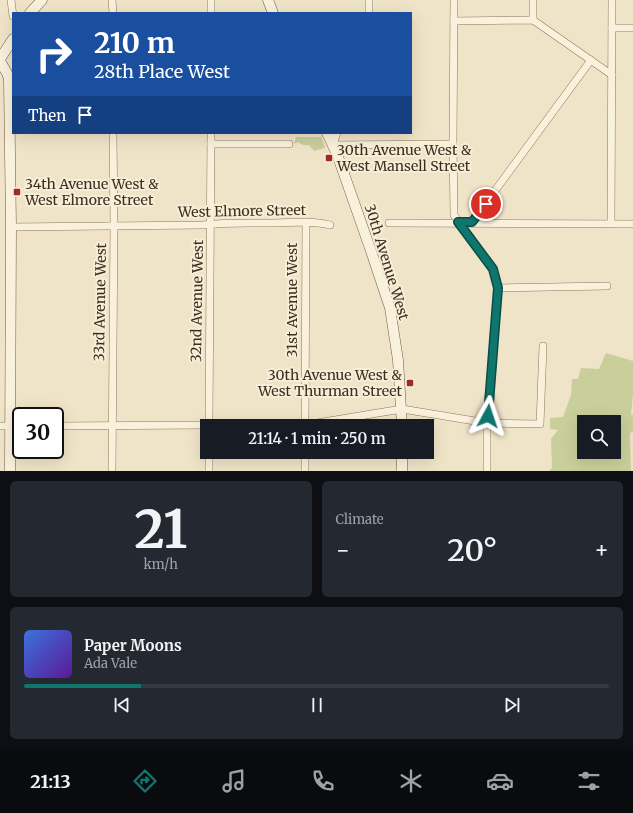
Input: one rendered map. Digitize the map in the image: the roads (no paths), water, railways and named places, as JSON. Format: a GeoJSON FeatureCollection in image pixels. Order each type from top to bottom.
{"type":"FeatureCollection","features":[{"type":"Feature","properties":{"kind":"street"},"geometry":{"type":"LineString","coordinates":[[11,0],[12,12]]}},
{"type":"Feature","properties":{"kind":"street"},"geometry":{"type":"LineString","coordinates":[[31,12],[42,0]]}},
{"type":"Feature","properties":{"kind":"street"},"geometry":{"type":"LineString","coordinates":[[112,0],[112,12]]}},
{"type":"Feature","properties":{"kind":"street"},"geometry":{"type":"LineString","coordinates":[[211,0],[211,12]]}},
{"type":"Feature","properties":{"kind":"street"},"geometry":{"type":"LineString","coordinates":[[268,0],[273,12]]}},
{"type":"Feature","properties":{"kind":"street"},"geometry":{"type":"LineString","coordinates":[[369,0],[369,12]]}},
{"type":"Feature","properties":{"kind":"street"},"geometry":{"type":"LineString","coordinates":[[454,0],[454,215],[493,269],[498,288],[487,424],[487,471]]}},
{"type":"Feature","properties":{"kind":"street"},"geometry":{"type":"LineString","coordinates":[[533,0],[533,20]]}},
{"type":"Feature","properties":{"kind":"street"},"geometry":{"type":"LineString","coordinates":[[611,223],[612,0]]}},
{"type":"Feature","properties":{"kind":"street"},"geometry":{"type":"LineString","coordinates":[[454,21],[533,20],[612,75]]}},
{"type":"Feature","properties":{"kind":"street"},"geometry":{"type":"LineString","coordinates":[[612,28],[633,28]]}},
{"type":"Feature","properties":{"kind":"street"},"geometry":{"type":"LineString","coordinates":[[10,471],[5,426],[11,227],[9,79],[0,60],[12,41]]}},
{"type":"Feature","properties":{"kind":"street"},"geometry":{"type":"LineString","coordinates":[[472,222],[591,60]]}},
{"type":"Feature","properties":{"kind":"street","name":"33rd Avenue West"},"geometry":{"type":"LineString","coordinates":[[112,471],[114,226],[113,134]]}},
{"type":"Feature","properties":{"kind":"street","name":"32nd Avenue West"},"geometry":{"type":"LineString","coordinates":[[209,419],[211,134]]}},
{"type":"Feature","properties":{"kind":"street"},"geometry":{"type":"LineString","coordinates":[[328,134],[333,145]]}},
{"type":"Feature","properties":{"kind":"street"},"geometry":{"type":"LineString","coordinates":[[333,145],[337,134]]}},
{"type":"Feature","properties":{"kind":"street"},"geometry":{"type":"LineString","coordinates":[[211,144],[289,144]]}},
{"type":"Feature","properties":{"kind":"street"},"geometry":{"type":"LineString","coordinates":[[333,145],[453,144]]}},
{"type":"Feature","properties":{"kind":"street","name":"30th Avenue West"},"geometry":{"type":"LineString","coordinates":[[333,145],[390,308],[398,360],[402,419]]}},
{"type":"Feature","properties":{"kind":"street"},"geometry":{"type":"LineString","coordinates":[[389,223],[472,222],[633,224]]}},
{"type":"Feature","properties":{"kind":"street","name":"West Elmore Street"},"geometry":{"type":"LineString","coordinates":[[11,227],[203,226],[211,224],[306,223],[322,223],[330,225]]}},
{"type":"Feature","properties":{"kind":"street","name":"31st Avenue West"},"geometry":{"type":"LineString","coordinates":[[305,419],[306,223]]}},
{"type":"Feature","properties":{"kind":"street"},"geometry":{"type":"LineString","coordinates":[[498,288],[607,286]]}},
{"type":"Feature","properties":{"kind":"street"},"geometry":{"type":"LineString","coordinates":[[341,419],[402,409],[487,424],[540,424],[543,346]]}},
{"type":"Feature","properties":{"kind":"street"},"geometry":{"type":"LineString","coordinates":[[64,426],[200,425]]}},
{"type":"Feature","properties":{"kind":"street"},"geometry":{"type":"LineString","coordinates":[[209,459],[209,471]]}},
{"type":"Feature","properties":{"kind":"street"},"geometry":{"type":"LineString","coordinates":[[305,459],[305,471]]}},
{"type":"Feature","properties":{"kind":"street"},"geometry":{"type":"LineString","coordinates":[[402,459],[402,471]]}},
{"type":"Feature","properties":{"kind":"place","name":"30th Avenue West & West Mansell Street"},"geometry":{"type":"Point","coordinates":[329,158]}},
{"type":"Feature","properties":{"kind":"place","name":"34th Avenue West & West Elmore Street"},"geometry":{"type":"Point","coordinates":[17,192]}},
{"type":"Feature","properties":{"kind":"place","name":"30th Avenue West & West Thurman Street"},"geometry":{"type":"Point","coordinates":[410,383]}}]}
